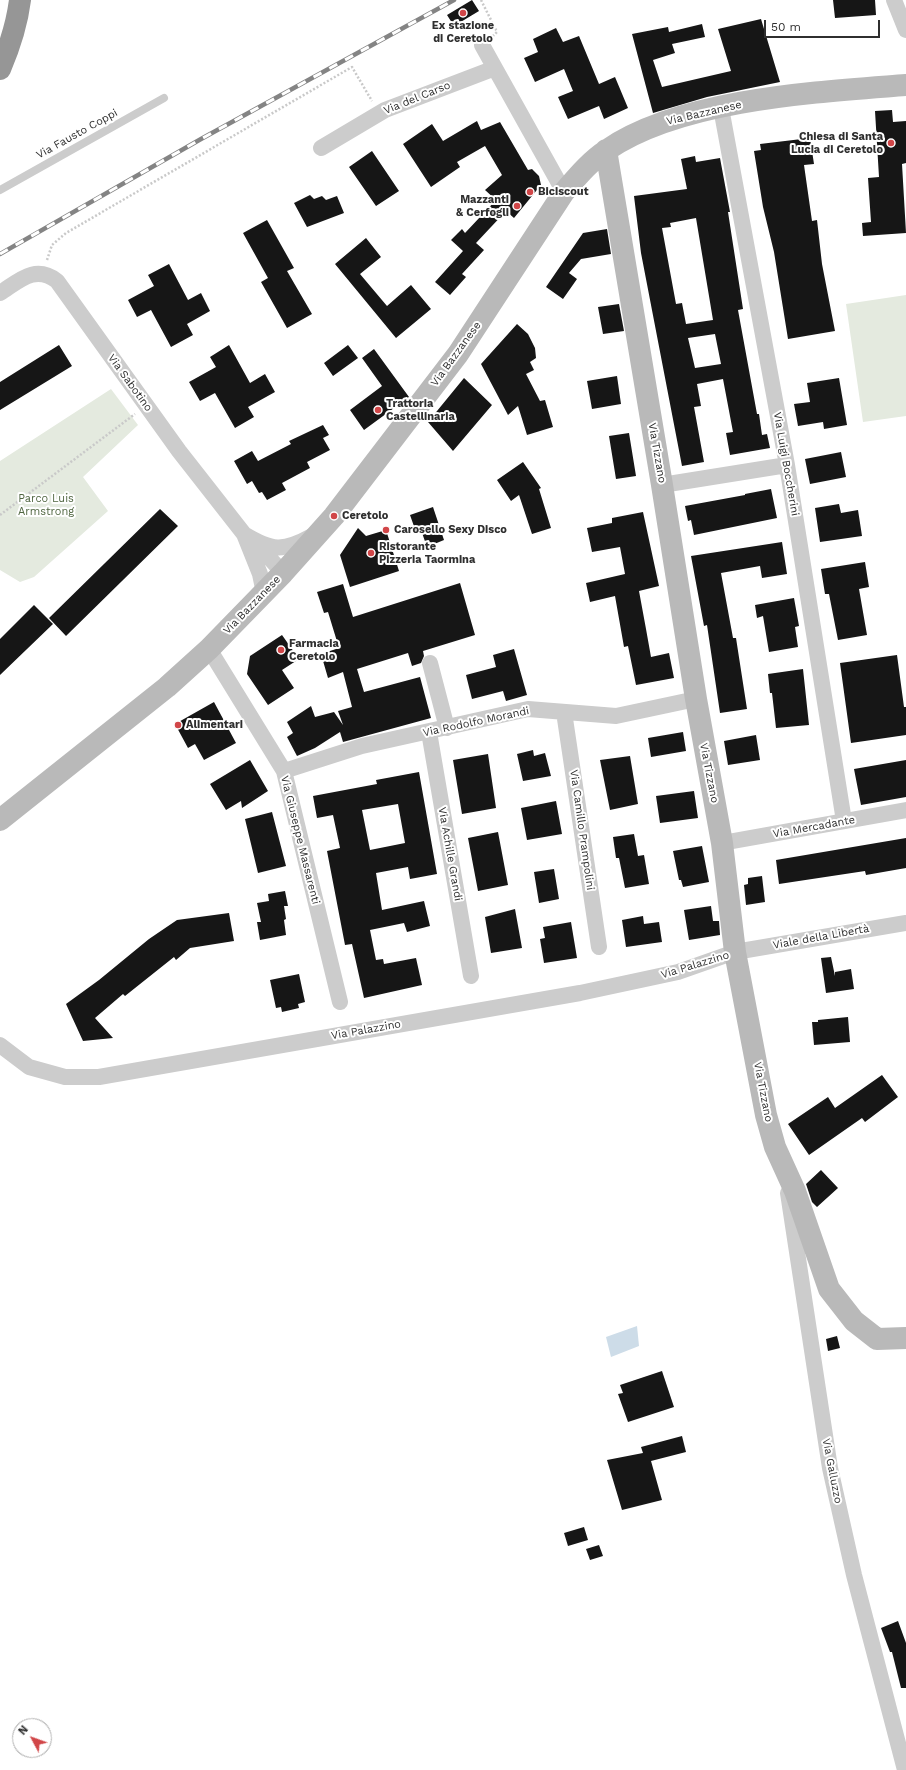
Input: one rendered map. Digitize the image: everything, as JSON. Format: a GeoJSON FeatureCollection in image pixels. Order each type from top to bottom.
{"type":"FeatureCollection","features":[{"type":"Feature","properties":{"kind":"highway"},"geometry":{"type":"LineString","coordinates":[[0,69],[10,45],[20,0]]}},
{"type":"Feature","properties":{"kind":"street"},"geometry":{"type":"LineString","coordinates":[[894,0],[906,30]]}},
{"type":"Feature","properties":{"kind":"street"},"geometry":{"type":"LineString","coordinates":[[482,45],[564,192]]}},
{"type":"Feature","properties":{"kind":"street","name":"Via del Carso"},"geometry":{"type":"LineString","coordinates":[[321,148],[379,113],[495,68]]}},
{"type":"Feature","properties":{"kind":"street","name":"Via Bazzanese"},"geometry":{"type":"LineString","coordinates":[[5,814],[168,687],[209,649],[283,573],[334,516],[458,354],[564,192],[584,169],[606,150],[628,137],[670,119],[776,98],[906,85]]}},
{"type":"Feature","properties":{"kind":"street","name":"Via Luigi Boccherini"},"geometry":{"type":"LineString","coordinates":[[721,108],[787,465],[844,821]]}},
{"type":"Feature","properties":{"kind":"street","name":"Via Tizzano"},"geometry":{"type":"LineString","coordinates":[[606,150],[696,699],[722,843],[736,952],[766,1115],[775,1147],[795,1191],[828,1289],[854,1321],[877,1338],[906,1338]]}},
{"type":"Feature","properties":{"kind":"street","name":"Via Sabotino"},"geometry":{"type":"LineString","coordinates":[[0,294],[28,276],[40,273],[57,281],[183,457],[249,537]]}},
{"type":"Feature","properties":{"kind":"street"},"geometry":{"type":"LineString","coordinates":[[662,485],[787,465]]}},
{"type":"Feature","properties":{"kind":"street"},"geometry":{"type":"LineString","coordinates":[[249,537],[270,547],[281,548],[295,545],[319,533]]}},
{"type":"Feature","properties":{"kind":"street"},"geometry":{"type":"LineString","coordinates":[[249,537],[283,573]]}},
{"type":"Feature","properties":{"kind":"street"},"geometry":{"type":"LineString","coordinates":[[249,537],[264,593]]}},
{"type":"Feature","properties":{"kind":"street","name":"Via Giuseppe Massarenti"},"geometry":{"type":"LineString","coordinates":[[209,649],[284,771],[340,1002]]}},
{"type":"Feature","properties":{"kind":"street"},"geometry":{"type":"LineString","coordinates":[[430,662],[447,728]]}},
{"type":"Feature","properties":{"kind":"street","name":"Via Rodolfo Morandi"},"geometry":{"type":"LineString","coordinates":[[284,771],[362,746],[528,709],[616,716],[696,699]]}},
{"type":"Feature","properties":{"kind":"street","name":"Via Camillo Prampolini"},"geometry":{"type":"LineString","coordinates":[[564,712],[600,947]]}},
{"type":"Feature","properties":{"kind":"street","name":"Via Achille Grandi"},"geometry":{"type":"LineString","coordinates":[[429,732],[470,976]]}},
{"type":"Feature","properties":{"kind":"street","name":"Via Mercadante"},"geometry":{"type":"LineString","coordinates":[[722,843],[906,810]]}},
{"type":"Feature","properties":{"kind":"street","name":"Viale della Libertà"},"geometry":{"type":"LineString","coordinates":[[736,952],[906,923]]}},
{"type":"Feature","properties":{"kind":"street","name":"Via Palazzino"},"geometry":{"type":"LineString","coordinates":[[0,1045],[29,1067],[65,1077],[99,1078],[580,993],[678,972],[736,952]]}},
{"type":"Feature","properties":{"kind":"street","name":"Via Galluzzo"},"geometry":{"type":"LineString","coordinates":[[784,1166],[830,1468],[854,1574],[905,1770]]}},
{"type":"Feature","properties":{"kind":"lane","name":"Via Fausto Coppi"},"geometry":{"type":"LineString","coordinates":[[0,190],[164,98]]}},
{"type":"Feature","properties":{"kind":"path"},"geometry":{"type":"LineString","coordinates":[[481,0],[497,32],[482,45]]}},
{"type":"Feature","properties":{"kind":"path"},"geometry":{"type":"LineString","coordinates":[[45,266],[52,244],[56,240],[352,67],[379,113]]}},
{"type":"Feature","properties":{"kind":"path"},"geometry":{"type":"LineString","coordinates":[[0,515],[146,406]]}},
{"type":"Feature","properties":{"kind":"green space"},"geometry":{"type":"Polygon","coordinates":[[[906,295],[906,416],[863,422],[846,304],[906,295]]]}},
{"type":"Feature","properties":{"kind":"green space","name":"Parco Luis Armstrong"},"geometry":{"type":"Polygon","coordinates":[[[111,389],[138,425],[83,477],[108,511],[34,577],[20,582],[0,570],[0,461],[111,389]]]}},
{"type":"Feature","properties":{"kind":"water"},"geometry":{"type":"Polygon","coordinates":[[[637,1326],[639,1346],[611,1357],[606,1337],[637,1326]]]}},
{"type":"Feature","properties":{"kind":"building","name":"Ex stazione di Ceretolo"},"geometry":{"type":"Polygon","coordinates":[[[472,0],[479,11],[454,26],[447,15],[472,0]]]}},
{"type":"Feature","properties":{"kind":"building"},"geometry":{"type":"Polygon","coordinates":[[[833,0],[875,0],[876,15],[835,18],[833,0]]]}},
{"type":"Feature","properties":{"kind":"building"},"geometry":{"type":"Polygon","coordinates":[[[761,19],[780,82],[707,97],[653,113],[632,34],[668,27],[669,32],[702,24],[705,37],[672,44],[675,53],[653,60],[662,87],[731,71],[718,29],[761,19]]]}},
{"type":"Feature","properties":{"kind":"building"},"geometry":{"type":"Polygon","coordinates":[[[556,28],[563,42],[579,36],[599,84],[615,77],[628,108],[604,119],[599,106],[568,119],[558,97],[573,91],[564,69],[535,82],[524,58],[538,52],[533,39],[556,28]]]}},
{"type":"Feature","properties":{"kind":"building"},"geometry":{"type":"Polygon","coordinates":[[[892,110],[893,122],[906,121],[906,163],[902,164],[906,233],[863,236],[862,223],[871,222],[868,178],[879,177],[875,111],[892,110]]]}},
{"type":"Feature","properties":{"kind":"building"},"geometry":{"type":"Polygon","coordinates":[[[477,121],[481,130],[500,122],[528,170],[532,169],[539,176],[541,185],[514,218],[506,211],[476,243],[484,250],[462,274],[466,277],[450,295],[435,282],[463,251],[451,240],[462,229],[465,233],[496,200],[485,190],[502,175],[485,146],[457,162],[460,167],[431,187],[403,144],[432,124],[443,141],[477,121]]]}},
{"type":"Feature","properties":{"kind":"building"},"geometry":{"type":"Polygon","coordinates":[[[810,138],[814,164],[804,165],[812,221],[817,220],[822,264],[835,331],[788,339],[774,252],[763,207],[754,151],[761,150],[760,144],[810,138]]]}},
{"type":"Feature","properties":{"kind":"building"},"geometry":{"type":"Polygon","coordinates":[[[372,151],[399,191],[376,206],[349,167],[372,151]]]}},
{"type":"Feature","properties":{"kind":"building"},"geometry":{"type":"Polygon","coordinates":[[[695,156],[696,162],[720,158],[730,212],[728,212],[743,309],[738,310],[757,414],[759,414],[762,435],[767,434],[770,448],[730,455],[726,433],[733,432],[723,379],[697,384],[701,406],[694,407],[704,462],[682,466],[641,253],[634,196],[687,189],[681,159],[695,156]],[[696,218],[670,223],[671,227],[662,228],[676,304],[682,303],[686,324],[713,320],[696,218]],[[715,334],[688,338],[695,368],[721,364],[715,334]]]}},
{"type":"Feature","properties":{"kind":"building"},"geometry":{"type":"Polygon","coordinates":[[[310,195],[314,199],[322,196],[326,200],[337,196],[344,213],[307,227],[294,203],[310,195]]]}},
{"type":"Feature","properties":{"kind":"building"},"geometry":{"type":"Polygon","coordinates":[[[267,220],[294,268],[287,271],[312,314],[287,328],[261,282],[268,278],[243,233],[267,220]]]}},
{"type":"Feature","properties":{"kind":"building"},"geometry":{"type":"Polygon","coordinates":[[[607,229],[611,254],[581,259],[569,273],[577,279],[563,299],[546,287],[583,233],[607,229]]]}},
{"type":"Feature","properties":{"kind":"building"},"geometry":{"type":"Polygon","coordinates":[[[366,238],[381,257],[360,274],[387,306],[411,285],[431,309],[396,338],[335,264],[366,238]]]}},
{"type":"Feature","properties":{"kind":"building"},"geometry":{"type":"Polygon","coordinates":[[[169,264],[188,300],[201,293],[210,311],[187,324],[193,335],[171,347],[151,310],[137,317],[128,300],[154,286],[148,275],[169,264]]]}},
{"type":"Feature","properties":{"kind":"building"},"geometry":{"type":"Polygon","coordinates":[[[619,304],[624,331],[603,334],[598,307],[619,304]]]}},
{"type":"Feature","properties":{"kind":"building"},"geometry":{"type":"Polygon","coordinates":[[[517,324],[528,334],[535,348],[536,358],[530,362],[534,370],[526,374],[540,401],[545,400],[553,427],[527,435],[518,406],[508,415],[481,364],[517,324]]]}},
{"type":"Feature","properties":{"kind":"building"},"geometry":{"type":"Polygon","coordinates":[[[59,345],[72,366],[0,410],[0,382],[59,345]]]}},
{"type":"Feature","properties":{"kind":"building"},"geometry":{"type":"Polygon","coordinates":[[[229,345],[250,383],[265,374],[275,392],[248,407],[254,417],[235,428],[215,393],[200,401],[189,382],[216,367],[210,357],[229,345]]]}},
{"type":"Feature","properties":{"kind":"building"},"geometry":{"type":"Polygon","coordinates":[[[348,345],[358,358],[333,376],[324,363],[348,345]]]}},
{"type":"Feature","properties":{"kind":"building"},"geometry":{"type":"Polygon","coordinates":[[[374,349],[409,397],[364,430],[350,410],[382,386],[362,358],[374,349]]]}},
{"type":"Feature","properties":{"kind":"building"},"geometry":{"type":"Polygon","coordinates":[[[617,376],[621,404],[592,409],[587,381],[617,376]]]}},
{"type":"Feature","properties":{"kind":"building"},"geometry":{"type":"Polygon","coordinates":[[[464,378],[492,405],[453,451],[428,422],[464,378]]]}},
{"type":"Feature","properties":{"kind":"building"},"geometry":{"type":"Polygon","coordinates":[[[839,378],[847,425],[824,429],[823,422],[798,426],[794,404],[810,402],[807,383],[839,378]]]}},
{"type":"Feature","properties":{"kind":"building"},"geometry":{"type":"Polygon","coordinates":[[[323,425],[329,435],[323,438],[330,450],[307,462],[310,468],[282,483],[286,490],[267,500],[262,492],[259,493],[252,481],[247,484],[234,461],[252,451],[258,461],[291,444],[289,441],[323,425]]]}},
{"type":"Feature","properties":{"kind":"building"},"geometry":{"type":"Polygon","coordinates":[[[629,433],[636,476],[616,479],[609,436],[629,433]]]}},
{"type":"Feature","properties":{"kind":"building"},"geometry":{"type":"Polygon","coordinates":[[[841,452],[846,477],[810,484],[805,459],[841,452]]]}},
{"type":"Feature","properties":{"kind":"building"},"geometry":{"type":"Polygon","coordinates":[[[523,462],[541,488],[539,489],[551,528],[532,534],[519,495],[511,501],[497,480],[523,462]]]}},
{"type":"Feature","properties":{"kind":"building"},"geometry":{"type":"Polygon","coordinates":[[[771,489],[777,518],[694,535],[691,520],[688,521],[685,506],[771,489]]]}},
{"type":"Feature","properties":{"kind":"building"},"geometry":{"type":"Polygon","coordinates":[[[839,504],[841,513],[858,510],[862,536],[820,542],[815,508],[839,504]]]}},
{"type":"Feature","properties":{"kind":"building"},"geometry":{"type":"Polygon","coordinates":[[[433,507],[444,540],[427,547],[421,530],[416,532],[410,515],[433,507]]]}},
{"type":"Feature","properties":{"kind":"building"},"geometry":{"type":"Polygon","coordinates":[[[160,509],[178,526],[66,636],[49,618],[160,509]]]}},
{"type":"Feature","properties":{"kind":"building"},"geometry":{"type":"Polygon","coordinates":[[[643,512],[659,586],[639,591],[651,657],[669,653],[674,678],[636,685],[628,646],[624,647],[615,596],[590,602],[586,583],[625,574],[620,547],[592,552],[587,528],[612,523],[612,518],[643,512]]]}},
{"type":"Feature","properties":{"kind":"building"},"geometry":{"type":"Polygon","coordinates":[[[358,528],[366,536],[386,530],[399,571],[350,587],[340,555],[358,528]]]}},
{"type":"Feature","properties":{"kind":"building"},"geometry":{"type":"Polygon","coordinates":[[[782,542],[787,574],[762,578],[760,566],[721,573],[733,638],[736,638],[747,709],[720,713],[707,625],[704,626],[691,556],[782,542]]]}},
{"type":"Feature","properties":{"kind":"building"},"geometry":{"type":"Polygon","coordinates":[[[865,562],[869,587],[859,589],[867,635],[838,640],[829,594],[825,594],[821,569],[865,562]]]}},
{"type":"Feature","properties":{"kind":"building"},"geometry":{"type":"Polygon","coordinates":[[[460,583],[475,635],[423,651],[424,656],[421,663],[412,666],[408,653],[357,669],[364,692],[420,677],[431,718],[343,742],[340,732],[315,748],[297,756],[287,737],[293,733],[287,722],[311,706],[315,717],[334,712],[343,725],[338,711],[352,707],[343,672],[328,678],[321,654],[339,648],[328,612],[324,613],[317,592],[343,584],[353,617],[460,583]]]}},
{"type":"Feature","properties":{"kind":"building"},"geometry":{"type":"Polygon","coordinates":[[[794,598],[799,626],[795,627],[798,647],[769,652],[763,616],[757,618],[755,605],[794,598]]]}},
{"type":"Feature","properties":{"kind":"building"},"geometry":{"type":"Polygon","coordinates":[[[34,605],[53,624],[0,675],[0,639],[34,605]]]}},
{"type":"Feature","properties":{"kind":"building"},"geometry":{"type":"Polygon","coordinates":[[[282,635],[299,659],[282,670],[294,688],[268,705],[247,674],[250,656],[282,635]]]}},
{"type":"Feature","properties":{"kind":"building"},"geometry":{"type":"Polygon","coordinates":[[[514,649],[527,695],[506,701],[503,691],[472,699],[466,675],[496,667],[493,655],[514,649]]]}},
{"type":"Feature","properties":{"kind":"building"},"geometry":{"type":"Polygon","coordinates":[[[897,655],[904,707],[906,707],[906,735],[851,743],[840,663],[897,655]]]}},
{"type":"Feature","properties":{"kind":"building"},"geometry":{"type":"Polygon","coordinates":[[[803,669],[809,725],[776,728],[768,674],[803,669]]]}},
{"type":"Feature","properties":{"kind":"building"},"geometry":{"type":"Polygon","coordinates":[[[214,702],[236,743],[204,760],[195,744],[188,748],[175,724],[214,702]]]}},
{"type":"Feature","properties":{"kind":"building"},"geometry":{"type":"Polygon","coordinates":[[[683,732],[686,751],[651,757],[648,738],[683,732]]]}},
{"type":"Feature","properties":{"kind":"building"},"geometry":{"type":"Polygon","coordinates":[[[756,735],[760,760],[728,765],[724,741],[756,735]]]}},
{"type":"Feature","properties":{"kind":"building"},"geometry":{"type":"Polygon","coordinates":[[[533,750],[534,756],[545,753],[551,776],[523,781],[517,754],[533,750]]]}},
{"type":"Feature","properties":{"kind":"building"},"geometry":{"type":"Polygon","coordinates":[[[488,754],[496,808],[462,814],[453,760],[488,754]]]}},
{"type":"Feature","properties":{"kind":"building"},"geometry":{"type":"Polygon","coordinates":[[[630,756],[638,804],[610,810],[600,760],[630,756]]]}},
{"type":"Feature","properties":{"kind":"building"},"geometry":{"type":"Polygon","coordinates":[[[250,760],[268,791],[242,808],[241,801],[226,810],[210,784],[250,760]]]}},
{"type":"Feature","properties":{"kind":"building"},"geometry":{"type":"Polygon","coordinates":[[[906,760],[906,797],[861,805],[854,769],[906,760]]]}},
{"type":"Feature","properties":{"kind":"building"},"geometry":{"type":"Polygon","coordinates":[[[419,772],[437,874],[410,879],[408,867],[376,873],[382,910],[424,901],[430,926],[407,932],[404,923],[370,930],[376,960],[383,959],[384,964],[416,958],[422,985],[364,998],[352,944],[345,945],[327,851],[340,848],[333,815],[317,818],[313,796],[377,784],[376,780],[419,772]],[[398,804],[362,810],[370,850],[405,843],[398,804]]]}},
{"type":"Feature","properties":{"kind":"building"},"geometry":{"type":"Polygon","coordinates":[[[694,791],[698,818],[660,823],[656,796],[694,791]]]}},
{"type":"Feature","properties":{"kind":"building"},"geometry":{"type":"Polygon","coordinates":[[[556,801],[562,834],[527,840],[521,808],[556,801]]]}},
{"type":"Feature","properties":{"kind":"building"},"geometry":{"type":"Polygon","coordinates":[[[272,812],[286,866],[258,873],[245,819],[272,812]]]}},
{"type":"Feature","properties":{"kind":"building"},"geometry":{"type":"Polygon","coordinates":[[[498,832],[508,885],[478,891],[468,838],[498,832]]]}},
{"type":"Feature","properties":{"kind":"building"},"geometry":{"type":"Polygon","coordinates":[[[634,834],[638,856],[644,855],[649,884],[625,888],[619,858],[616,858],[613,837],[634,834]]]}},
{"type":"Feature","properties":{"kind":"building"},"geometry":{"type":"Polygon","coordinates":[[[906,838],[906,868],[866,875],[865,871],[779,884],[776,860],[906,838]]]}},
{"type":"Feature","properties":{"kind":"building"},"geometry":{"type":"Polygon","coordinates":[[[702,846],[709,882],[683,887],[681,880],[679,880],[673,851],[702,846]]]}},
{"type":"Feature","properties":{"kind":"building"},"geometry":{"type":"Polygon","coordinates":[[[554,869],[559,899],[539,903],[534,872],[554,869]]]}},
{"type":"Feature","properties":{"kind":"building"},"geometry":{"type":"Polygon","coordinates":[[[762,876],[765,902],[746,905],[744,885],[748,884],[748,878],[762,876]]]}},
{"type":"Feature","properties":{"kind":"building"},"geometry":{"type":"Polygon","coordinates":[[[285,891],[288,906],[284,906],[286,935],[260,940],[257,922],[261,922],[257,903],[269,901],[268,894],[285,891]]]}},
{"type":"Feature","properties":{"kind":"building"},"geometry":{"type":"Polygon","coordinates":[[[711,906],[713,921],[719,921],[720,935],[689,940],[684,910],[711,906]]]}},
{"type":"Feature","properties":{"kind":"building"},"geometry":{"type":"Polygon","coordinates":[[[515,909],[522,948],[491,953],[485,917],[515,909]]]}},
{"type":"Feature","properties":{"kind":"building"},"geometry":{"type":"Polygon","coordinates":[[[229,913],[234,941],[190,948],[176,960],[174,957],[125,996],[123,994],[95,1018],[113,1038],[83,1041],[66,1004],[99,980],[149,939],[177,920],[229,913]]]}},
{"type":"Feature","properties":{"kind":"building"},"geometry":{"type":"Polygon","coordinates":[[[643,916],[644,924],[659,922],[662,942],[626,947],[622,920],[643,916]]]}},
{"type":"Feature","properties":{"kind":"building"},"geometry":{"type":"Polygon","coordinates":[[[571,922],[577,958],[544,963],[540,939],[545,938],[543,927],[571,922]]]}},
{"type":"Feature","properties":{"kind":"building"},"geometry":{"type":"Polygon","coordinates":[[[831,957],[835,976],[835,972],[851,969],[854,989],[826,993],[821,958],[831,957]]]}},
{"type":"Feature","properties":{"kind":"building"},"geometry":{"type":"Polygon","coordinates":[[[299,974],[305,1002],[298,1004],[299,1008],[282,1012],[281,1007],[276,1008],[270,980],[299,974]]]}},
{"type":"Feature","properties":{"kind":"building"},"geometry":{"type":"Polygon","coordinates":[[[848,1017],[850,1042],[814,1045],[812,1022],[848,1017]]]}},
{"type":"Feature","properties":{"kind":"building"},"geometry":{"type":"Polygon","coordinates":[[[882,1075],[898,1097],[865,1122],[862,1118],[809,1155],[788,1124],[828,1097],[835,1108],[882,1075]]]}},
{"type":"Feature","properties":{"kind":"building"},"geometry":{"type":"Polygon","coordinates":[[[821,1170],[838,1188],[817,1207],[812,1202],[806,1184],[821,1170]]]}},
{"type":"Feature","properties":{"kind":"building"},"geometry":{"type":"Polygon","coordinates":[[[837,1336],[840,1348],[828,1351],[826,1339],[837,1336]]]}},
{"type":"Feature","properties":{"kind":"building"},"geometry":{"type":"Polygon","coordinates":[[[662,1371],[674,1407],[628,1422],[618,1394],[623,1393],[620,1385],[662,1371]]]}},
{"type":"Feature","properties":{"kind":"building"},"geometry":{"type":"Polygon","coordinates":[[[682,1436],[686,1452],[651,1461],[662,1500],[622,1510],[607,1460],[643,1453],[641,1447],[682,1436]]]}},
{"type":"Feature","properties":{"kind":"building"},"geometry":{"type":"Polygon","coordinates":[[[584,1527],[588,1540],[568,1546],[564,1533],[584,1527]]]}},
{"type":"Feature","properties":{"kind":"building"},"geometry":{"type":"Polygon","coordinates":[[[599,1545],[603,1556],[590,1560],[586,1549],[599,1545]]]}},
{"type":"Feature","properties":{"kind":"building"},"geometry":{"type":"Polygon","coordinates":[[[898,1621],[906,1643],[906,1688],[901,1688],[892,1652],[890,1652],[881,1628],[898,1621]]]}},
{"type":"Feature","properties":{"kind":"railway"},"geometry":{"type":"LineString","coordinates":[[0,254],[201,139],[454,0]]}},
{"type":"Feature","properties":{"kind":"place","name":"Ex stazione di Ceretolo"},"geometry":{"type":"Point","coordinates":[463,13]}},
{"type":"Feature","properties":{"kind":"place","name":"Chiesa di Santa Lucia di Ceretolo"},"geometry":{"type":"Point","coordinates":[891,143]}},
{"type":"Feature","properties":{"kind":"place","name":"Biciscout"},"geometry":{"type":"Point","coordinates":[530,192]}},
{"type":"Feature","properties":{"kind":"place","name":"Mazzanti & Cerfogli"},"geometry":{"type":"Point","coordinates":[517,206]}},
{"type":"Feature","properties":{"kind":"place","name":"Trattoria Castellinaria"},"geometry":{"type":"Point","coordinates":[378,410]}},
{"type":"Feature","properties":{"kind":"place","name":"Ceretolo"},"geometry":{"type":"Point","coordinates":[334,516]}},
{"type":"Feature","properties":{"kind":"place","name":"Carosello Sexy Disco"},"geometry":{"type":"Point","coordinates":[386,530]}},
{"type":"Feature","properties":{"kind":"place","name":"Ristorante Pizzeria Taormina"},"geometry":{"type":"Point","coordinates":[371,553]}},
{"type":"Feature","properties":{"kind":"place","name":"Farmacia Ceretolo"},"geometry":{"type":"Point","coordinates":[281,650]}},
{"type":"Feature","properties":{"kind":"place","name":"Alimentari"},"geometry":{"type":"Point","coordinates":[178,725]}}]}
